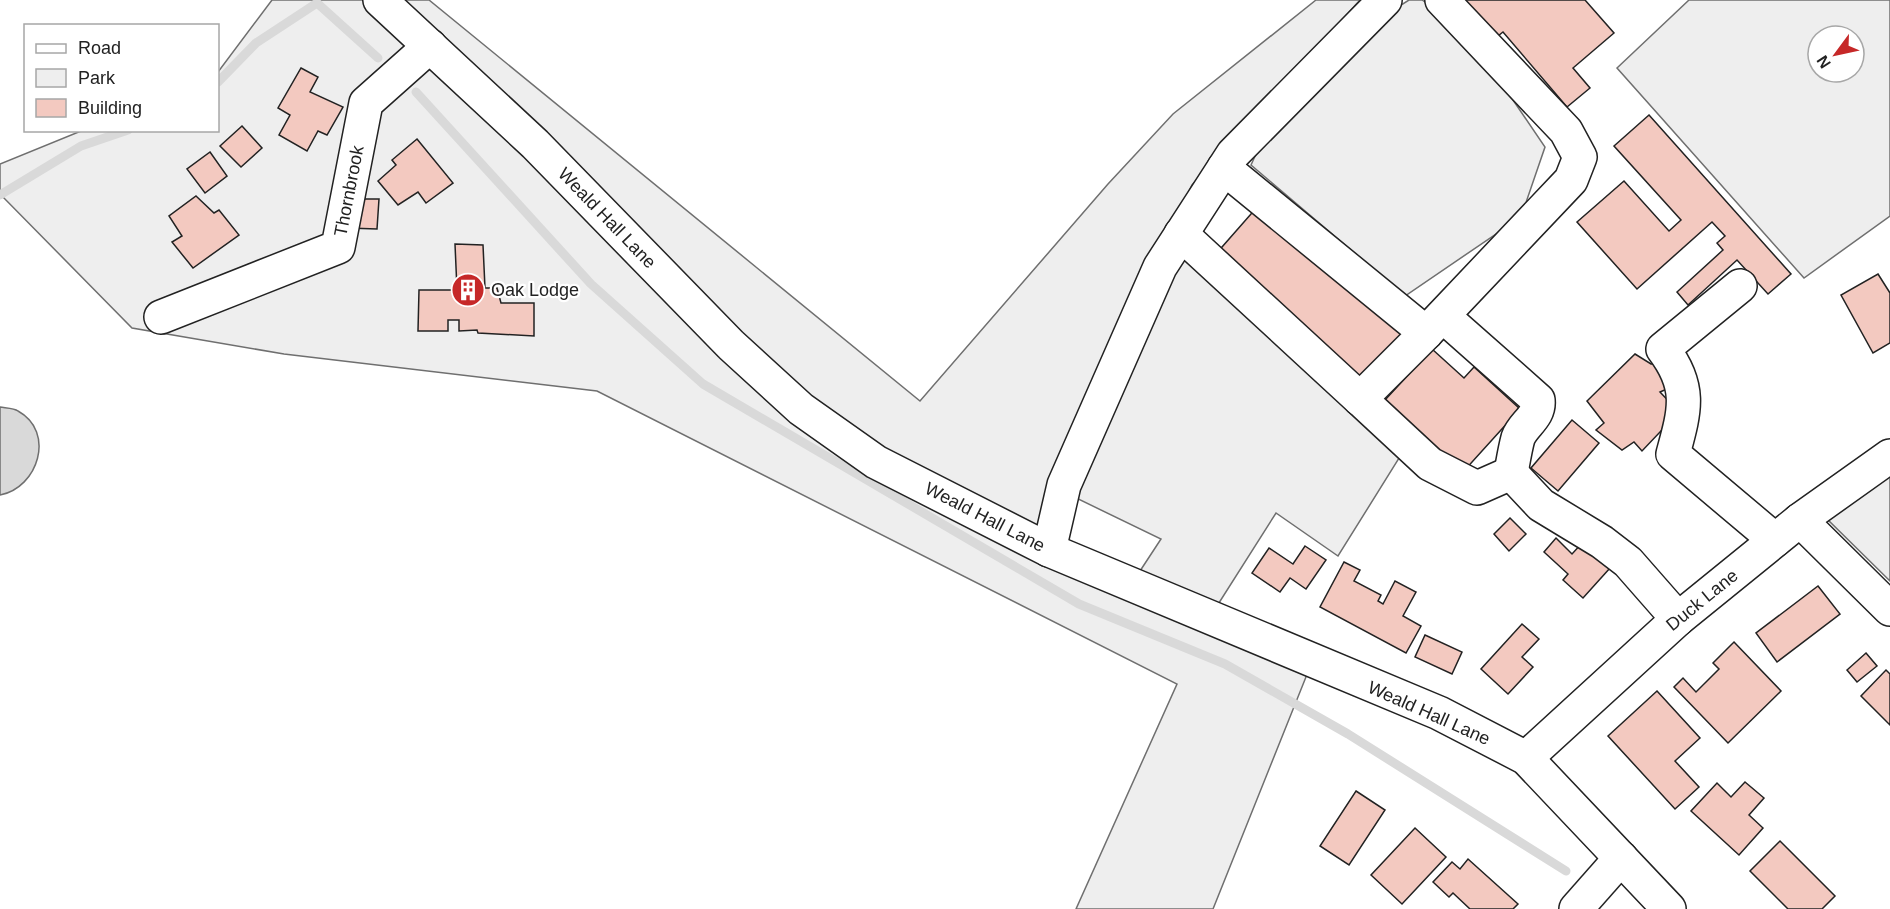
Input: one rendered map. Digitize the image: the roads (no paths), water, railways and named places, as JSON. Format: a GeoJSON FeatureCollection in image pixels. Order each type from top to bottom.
{"type":"FeatureCollection","features":[{"type":"Feature","properties":{"kind":"street","name":"Weald Hall Lane"},"geometry":{"type":"LineString","coordinates":[[380,0],[535,144],[731,345],[801,409],[876,462],[1049,550],[1439,713],[1526,758],[1670,909]]}},
{"type":"Feature","properties":{"kind":"street"},"geometry":{"type":"LineString","coordinates":[[1049,550],[1064,485],[1160,267],[1233,154],[1385,0]]}},
{"type":"Feature","properties":{"kind":"street"},"geometry":{"type":"LineString","coordinates":[[1360,399],[1570,180],[1580,157],[1566,131],[1442,0]]}},
{"type":"Feature","properties":{"kind":"street","name":"Thornbrook"},"geometry":{"type":"LineString","coordinates":[[161,318],[338,247],[366,103],[430,46]]}},
{"type":"Feature","properties":{"kind":"street"},"geometry":{"type":"LineString","coordinates":[[1224,168],[1538,400],[1539,407],[1532,421],[1519,436],[1511,473]]}},
{"type":"Feature","properties":{"kind":"street"},"geometry":{"type":"LineString","coordinates":[[1181,234],[1430,464],[1477,488],[1511,473]]}},
{"type":"Feature","properties":{"kind":"street"},"geometry":{"type":"LineString","coordinates":[[1740,286],[1663,349],[1676,366],[1685,396],[1683,420],[1672,454],[1775,540]]}},
{"type":"Feature","properties":{"kind":"street","name":"Duck Lane"},"geometry":{"type":"LineString","coordinates":[[1526,758],[1678,619],[1800,520],[1890,456]]}},
{"type":"Feature","properties":{"kind":"street"},"geometry":{"type":"LineString","coordinates":[[1511,473],[1541,505],[1602,542],[1628,562],[1678,619]]}},
{"type":"Feature","properties":{"kind":"street"},"geometry":{"type":"LineString","coordinates":[[1800,520],[1890,609]]}},
{"type":"Feature","properties":{"kind":"street"},"geometry":{"type":"LineString","coordinates":[[1576,909],[1621,858]]}},
{"type":"Feature","properties":{"kind":"waterway"},"geometry":{"type":"LineString","coordinates":[[219,81],[256,43],[317,3],[378,58]]}},
{"type":"Feature","properties":{"kind":"waterway"},"geometry":{"type":"LineString","coordinates":[[416,92],[591,284],[703,384],[1079,604],[1225,664],[1348,734],[1566,871]]}},
{"type":"Feature","properties":{"kind":"waterway"},"geometry":{"type":"LineString","coordinates":[[0,195],[81,146],[122,132]]}},
{"type":"Feature","properties":{"kind":"place","name":"Oak Lodge"},"geometry":{"type":"Point","coordinates":[468,290]}}]}
